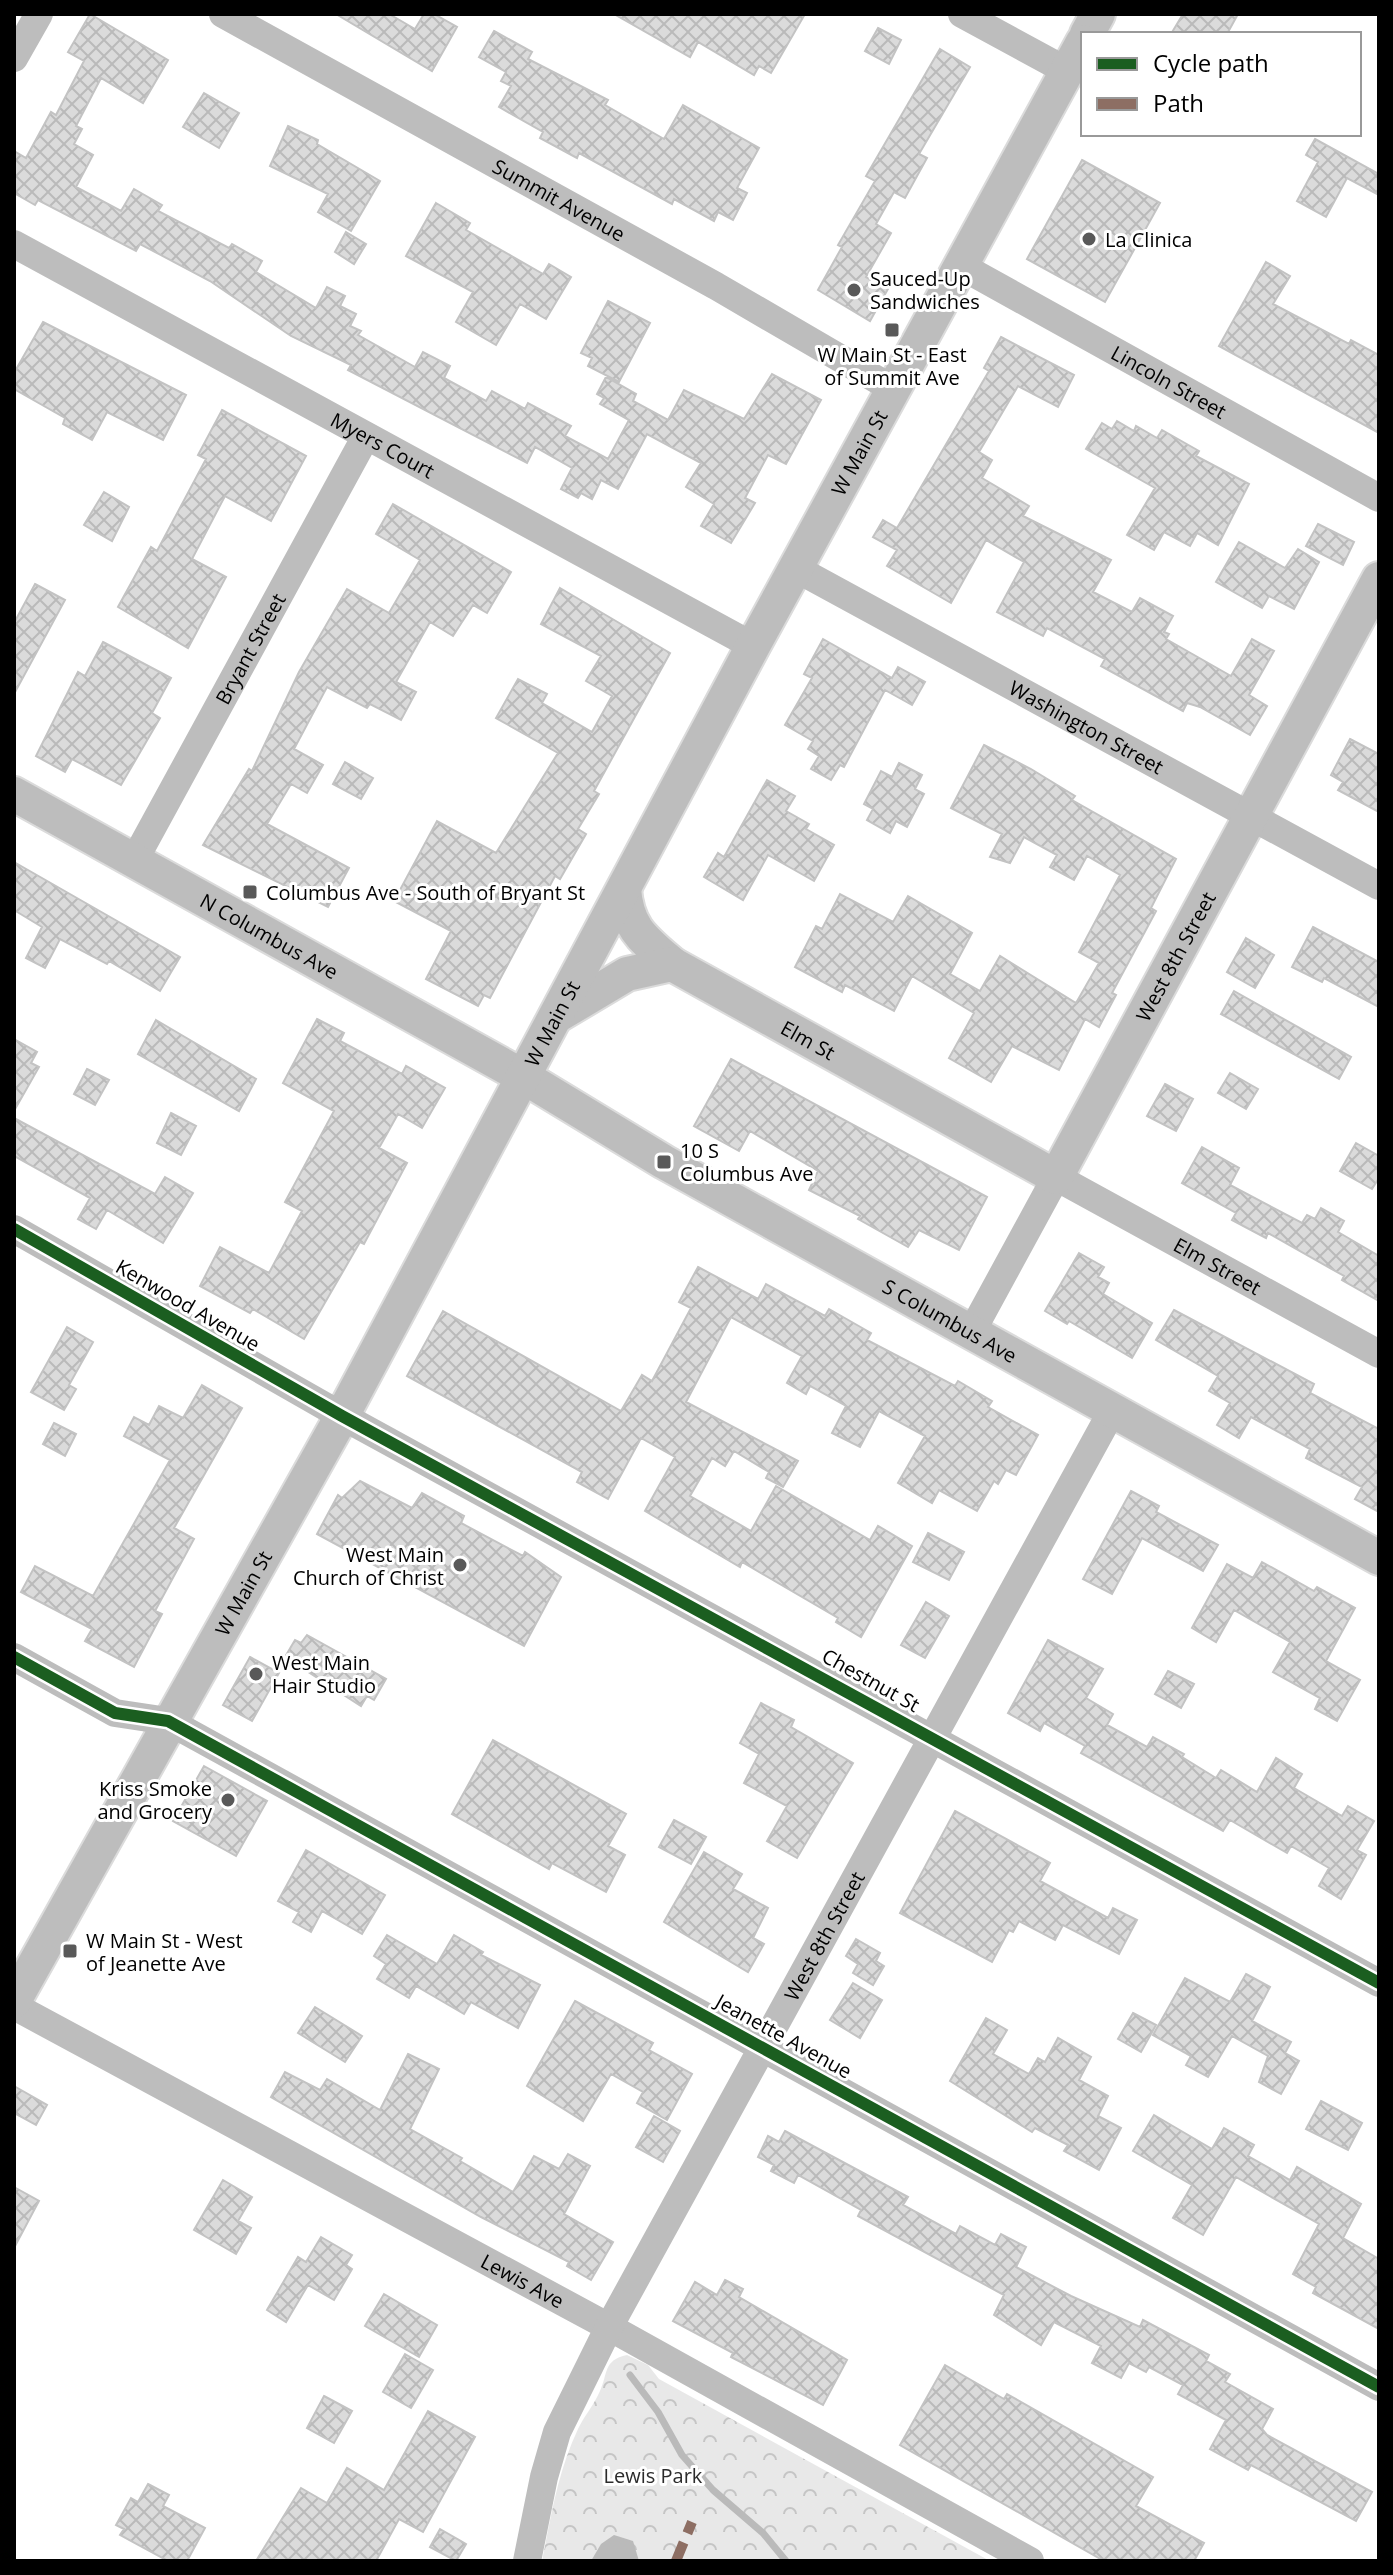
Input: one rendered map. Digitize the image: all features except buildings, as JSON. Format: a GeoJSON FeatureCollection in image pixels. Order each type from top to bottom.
{"type":"FeatureCollection","features":[{"type":"Feature","properties":{"kind":"main road"},"geometry":{"type":"LineString","coordinates":[[1088,32],[1098,14]]}},
{"type":"Feature","properties":{"kind":"main road","name":"W Main St"},"geometry":{"type":"LineString","coordinates":[[14,2003],[168,1721],[342,1416],[795,568],[1075,57]]}},
{"type":"Feature","properties":{"kind":"main road","name":"West 8th Street"},"geometry":{"type":"LineString","coordinates":[[1056,1177],[1379,579]]}},
{"type":"Feature","properties":{"kind":"main road","name":"N Columbus Ave"},"geometry":{"type":"LineString","coordinates":[[14,794],[524,1077]]}},
{"type":"Feature","properties":{"kind":"main road","name":"Elm St"},"geometry":{"type":"LineString","coordinates":[[624,889],[626,913],[637,932],[672,964],[1056,1177]]}},
{"type":"Feature","properties":{"kind":"main road"},"geometry":{"type":"LineString","coordinates":[[557,1016],[627,974],[672,964]]}},
{"type":"Feature","properties":{"kind":"main road","name":"S Columbus Ave"},"geometry":{"type":"LineString","coordinates":[[524,1077],[664,1162],[1379,1558]]}},
{"type":"Feature","properties":{"kind":"street"},"geometry":{"type":"LineString","coordinates":[[14,58],[39,14]]}},
{"type":"Feature","properties":{"kind":"street","name":"Summit Avenue"},"geometry":{"type":"LineString","coordinates":[[223,14],[716,286],[893,389]]}},
{"type":"Feature","properties":{"kind":"street"},"geometry":{"type":"LineString","coordinates":[[962,14],[1075,57]]}},
{"type":"Feature","properties":{"kind":"street","name":"Myers Court"},"geometry":{"type":"LineString","coordinates":[[14,244],[753,646]]}},
{"type":"Feature","properties":{"kind":"street","name":"Lincoln Street"},"geometry":{"type":"LineString","coordinates":[[961,266],[1379,498]]}},
{"type":"Feature","properties":{"kind":"street","name":"Bryant Street"},"geometry":{"type":"LineString","coordinates":[[134,861],[366,436]]}},
{"type":"Feature","properties":{"kind":"street","name":"Washington Street"},"geometry":{"type":"LineString","coordinates":[[795,568],[1250,813],[1379,886]]}},
{"type":"Feature","properties":{"kind":"street","name":"West 8th Street"},"geometry":{"type":"LineString","coordinates":[[971,1333],[1056,1177]]}},
{"type":"Feature","properties":{"kind":"street","name":"Elm Street"},"geometry":{"type":"LineString","coordinates":[[1056,1177],[1379,1354]]}},
{"type":"Feature","properties":{"kind":"street","name":"Kenwood Avenue"},"geometry":{"type":"LineString","coordinates":[[14,1229],[342,1416]]}},
{"type":"Feature","properties":{"kind":"street","name":"West 8th Street"},"geometry":{"type":"LineString","coordinates":[[527,2561],[544,2477],[557,2432],[609,2327],[1112,1411]]}},
{"type":"Feature","properties":{"kind":"street","name":"Chestnut St"},"geometry":{"type":"LineString","coordinates":[[342,1416],[1379,1983]]}},
{"type":"Feature","properties":{"kind":"street"},"geometry":{"type":"LineString","coordinates":[[14,1657],[115,1713],[168,1721]]}},
{"type":"Feature","properties":{"kind":"street","name":"Jeanette Avenue"},"geometry":{"type":"LineString","coordinates":[[168,1721],[1379,2387]]}},
{"type":"Feature","properties":{"kind":"street","name":"Lewis Ave"},"geometry":{"type":"LineString","coordinates":[[14,2003],[609,2327],[1030,2561]]}},
{"type":"Feature","properties":{"kind":"green space","name":"Lewis Park"},"geometry":{"type":"Polygon","coordinates":[[[627,2355],[648,2365],[659,2379],[990,2561],[542,2561],[556,2494],[571,2445],[598,2396],[610,2364],[627,2355]]]}},
{"type":"Feature","properties":{"kind":"shaded area"},"geometry":{"type":"Polygon","coordinates":[[[614,2535],[633,2541],[639,2561],[591,2561],[601,2544],[614,2535]]]}},
{"type":"Feature","properties":{"kind":"waterway"},"geometry":{"type":"LineString","coordinates":[[630,2375],[658,2412],[682,2455],[713,2490],[763,2533],[786,2561]]}},
{"type":"Feature","properties":{"kind":"marked path"},"geometry":{"type":"LineString","coordinates":[[676,2561],[692,2522]]}},
{"type":"Feature","properties":{"kind":"cycle path"},"geometry":{"type":"LineString","coordinates":[[14,1229],[342,1416],[1379,1983]]}},
{"type":"Feature","properties":{"kind":"cycle path"},"geometry":{"type":"LineString","coordinates":[[14,1657],[115,1713],[168,1721],[1379,2387]]}},
{"type":"Feature","properties":{"kind":"place","name":"La Clinica"},"geometry":{"type":"Point","coordinates":[1089,239]}},
{"type":"Feature","properties":{"kind":"place","name":"Sauced-Up Sandwiches"},"geometry":{"type":"Point","coordinates":[854,290]}},
{"type":"Feature","properties":{"kind":"place","name":"W Main St - East of Summit Ave"},"geometry":{"type":"Point","coordinates":[892,330]}},
{"type":"Feature","properties":{"kind":"place","name":"Columbus Ave - South of Bryant St"},"geometry":{"type":"Point","coordinates":[250,892]}},
{"type":"Feature","properties":{"kind":"place","name":"10 S Columbus Ave"},"geometry":{"type":"Point","coordinates":[664,1162]}},
{"type":"Feature","properties":{"kind":"place","name":"West Main Church of Christ"},"geometry":{"type":"Point","coordinates":[460,1565]}},
{"type":"Feature","properties":{"kind":"place","name":"West Main Hair Studio"},"geometry":{"type":"Point","coordinates":[256,1674]}},
{"type":"Feature","properties":{"kind":"place","name":"Kriss Smoke and Grocery"},"geometry":{"type":"Point","coordinates":[228,1800]}},
{"type":"Feature","properties":{"kind":"place","name":"W Main St - West of Jeanette Ave"},"geometry":{"type":"Point","coordinates":[70,1951]}}]}
